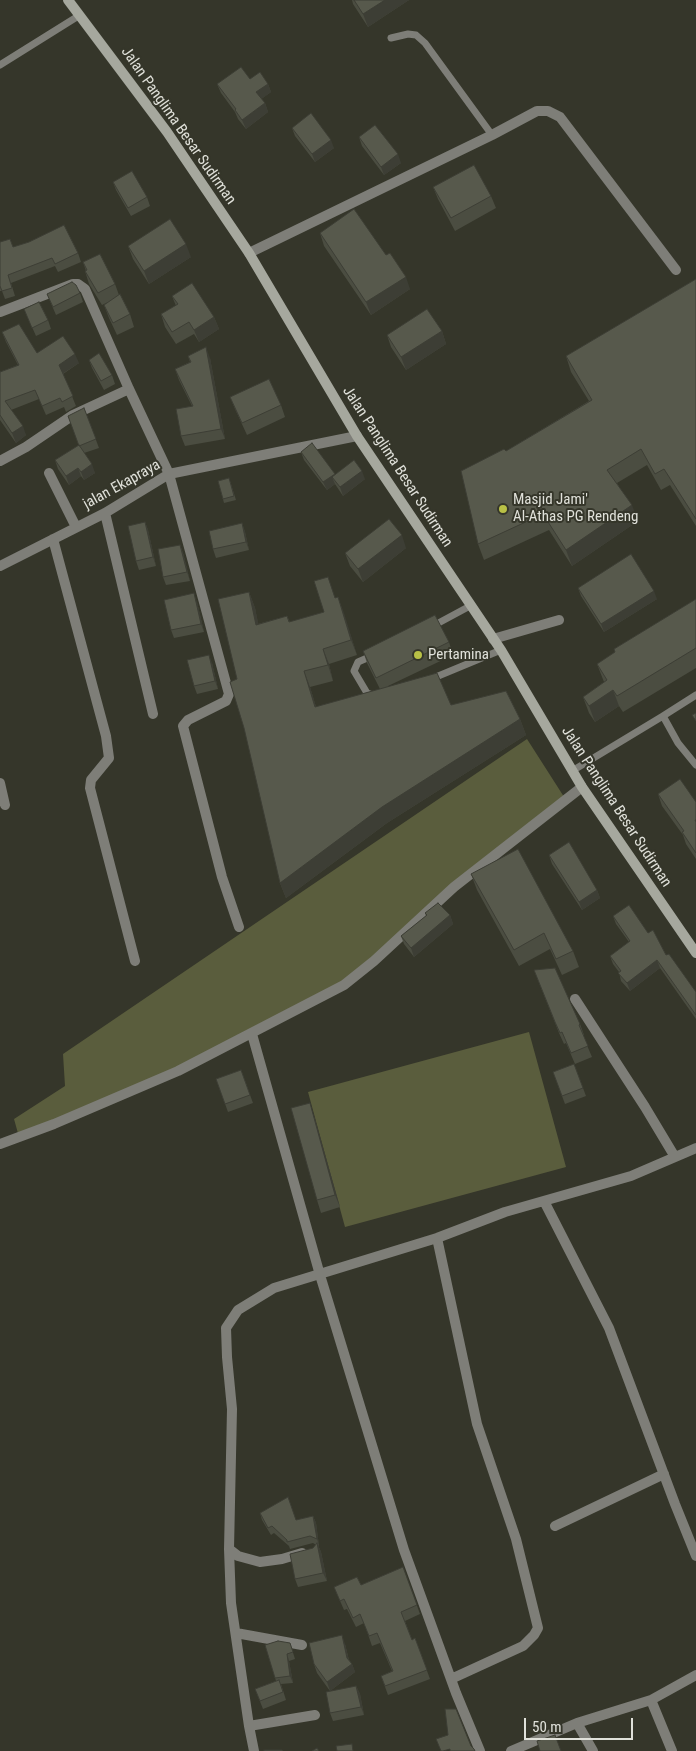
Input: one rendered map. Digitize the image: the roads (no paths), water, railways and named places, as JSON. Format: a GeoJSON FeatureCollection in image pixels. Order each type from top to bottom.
{"type":"FeatureCollection","features":[{"type":"Feature","properties":{"kind":"main road","name":"Jalan Panglima Besar Sudirman"},"geometry":{"type":"LineString","coordinates":[[68,0],[167,132],[248,253],[357,436],[494,639],[582,787],[696,954]]}},
{"type":"Feature","properties":{"kind":"street"},"geometry":{"type":"LineString","coordinates":[[248,253],[492,135],[537,111],[548,111],[560,117],[676,270]]}},
{"type":"Feature","properties":{"kind":"street"},"geometry":{"type":"LineString","coordinates":[[0,312],[73,284],[78,284],[85,289],[169,474],[230,694],[226,701],[188,720],[183,726],[222,877],[239,927]]}},
{"type":"Feature","properties":{"kind":"street"},"geometry":{"type":"LineString","coordinates":[[0,462],[73,415],[129,389]]}},
{"type":"Feature","properties":{"kind":"street","name":"jalan Ekapraya"},"geometry":{"type":"LineString","coordinates":[[0,566],[105,513],[169,474],[357,436]]}},
{"type":"Feature","properties":{"kind":"street"},"geometry":{"type":"LineString","coordinates":[[49,472],[76,527]]}},
{"type":"Feature","properties":{"kind":"street"},"geometry":{"type":"LineString","coordinates":[[105,513],[153,714]]}},
{"type":"Feature","properties":{"kind":"street"},"geometry":{"type":"LineString","coordinates":[[53,539],[106,736],[109,758],[91,780],[90,788],[135,961]]}},
{"type":"Feature","properties":{"kind":"street"},"geometry":{"type":"LineString","coordinates":[[494,639],[559,620]]}},
{"type":"Feature","properties":{"kind":"street"},"geometry":{"type":"LineString","coordinates":[[0,783],[5,805]]}},
{"type":"Feature","properties":{"kind":"street"},"geometry":{"type":"LineString","coordinates":[[0,1144],[54,1124],[178,1071],[344,985],[374,961],[454,887],[582,787]]}},
{"type":"Feature","properties":{"kind":"street"},"geometry":{"type":"LineString","coordinates":[[575,999],[675,1157]]}},
{"type":"Feature","properties":{"kind":"street"},"geometry":{"type":"LineString","coordinates":[[252,1034],[320,1275],[404,1550],[451,1679],[480,1751]]}},
{"type":"Feature","properties":{"kind":"street"},"geometry":{"type":"LineString","coordinates":[[254,1751],[231,1603],[229,1549],[232,1409],[226,1328],[238,1310],[274,1288],[437,1238],[506,1212],[631,1176],[696,1148]]}},
{"type":"Feature","properties":{"kind":"street"},"geometry":{"type":"LineString","coordinates":[[544,1201],[609,1328],[696,1556]]}},
{"type":"Feature","properties":{"kind":"street"},"geometry":{"type":"LineString","coordinates":[[437,1238],[477,1424],[516,1539],[538,1628],[534,1635],[522,1646],[451,1679]]}},
{"type":"Feature","properties":{"kind":"street"},"geometry":{"type":"LineString","coordinates":[[555,1526],[664,1474]]}},
{"type":"Feature","properties":{"kind":"street"},"geometry":{"type":"LineString","coordinates":[[229,1549],[246,1559],[267,1562],[314,1550]]}},
{"type":"Feature","properties":{"kind":"street"},"geometry":{"type":"LineString","coordinates":[[236,1633],[302,1644]]}},
{"type":"Feature","properties":{"kind":"street"},"geometry":{"type":"LineString","coordinates":[[512,1751],[577,1723],[651,1700],[696,1675]]}},
{"type":"Feature","properties":{"kind":"street"},"geometry":{"type":"LineString","coordinates":[[651,1700],[672,1751]]}},
{"type":"Feature","properties":{"kind":"street"},"geometry":{"type":"LineString","coordinates":[[249,1726],[315,1714]]}},
{"type":"Feature","properties":{"kind":"street"},"geometry":{"type":"LineString","coordinates":[[577,1723],[593,1751]]}},
{"type":"Feature","properties":{"kind":"lane"},"geometry":{"type":"LineString","coordinates":[[0,66],[80,15]]}},
{"type":"Feature","properties":{"kind":"lane"},"geometry":{"type":"LineString","coordinates":[[391,38],[408,34],[416,35],[425,43],[492,135]]}},
{"type":"Feature","properties":{"kind":"lane"},"geometry":{"type":"LineString","coordinates":[[426,629],[470,606]]}},
{"type":"Feature","properties":{"kind":"lane"},"geometry":{"type":"LineString","coordinates":[[379,697],[367,693],[354,671],[358,662],[384,650]]}},
{"type":"Feature","properties":{"kind":"lane"},"geometry":{"type":"LineString","coordinates":[[420,683],[501,650]]}},
{"type":"Feature","properties":{"kind":"lane"},"geometry":{"type":"LineString","coordinates":[[572,771],[696,695]]}},
{"type":"Feature","properties":{"kind":"lane"},"geometry":{"type":"LineString","coordinates":[[663,716],[678,743],[696,765]]}},
{"type":"Feature","properties":{"kind":"place","name":"Masjid Jami' Al-Athas PG Rendeng"},"geometry":{"type":"Point","coordinates":[503,509]}},
{"type":"Feature","properties":{"kind":"place","name":"Pertamina"},"geometry":{"type":"Point","coordinates":[418,655]}}]}
